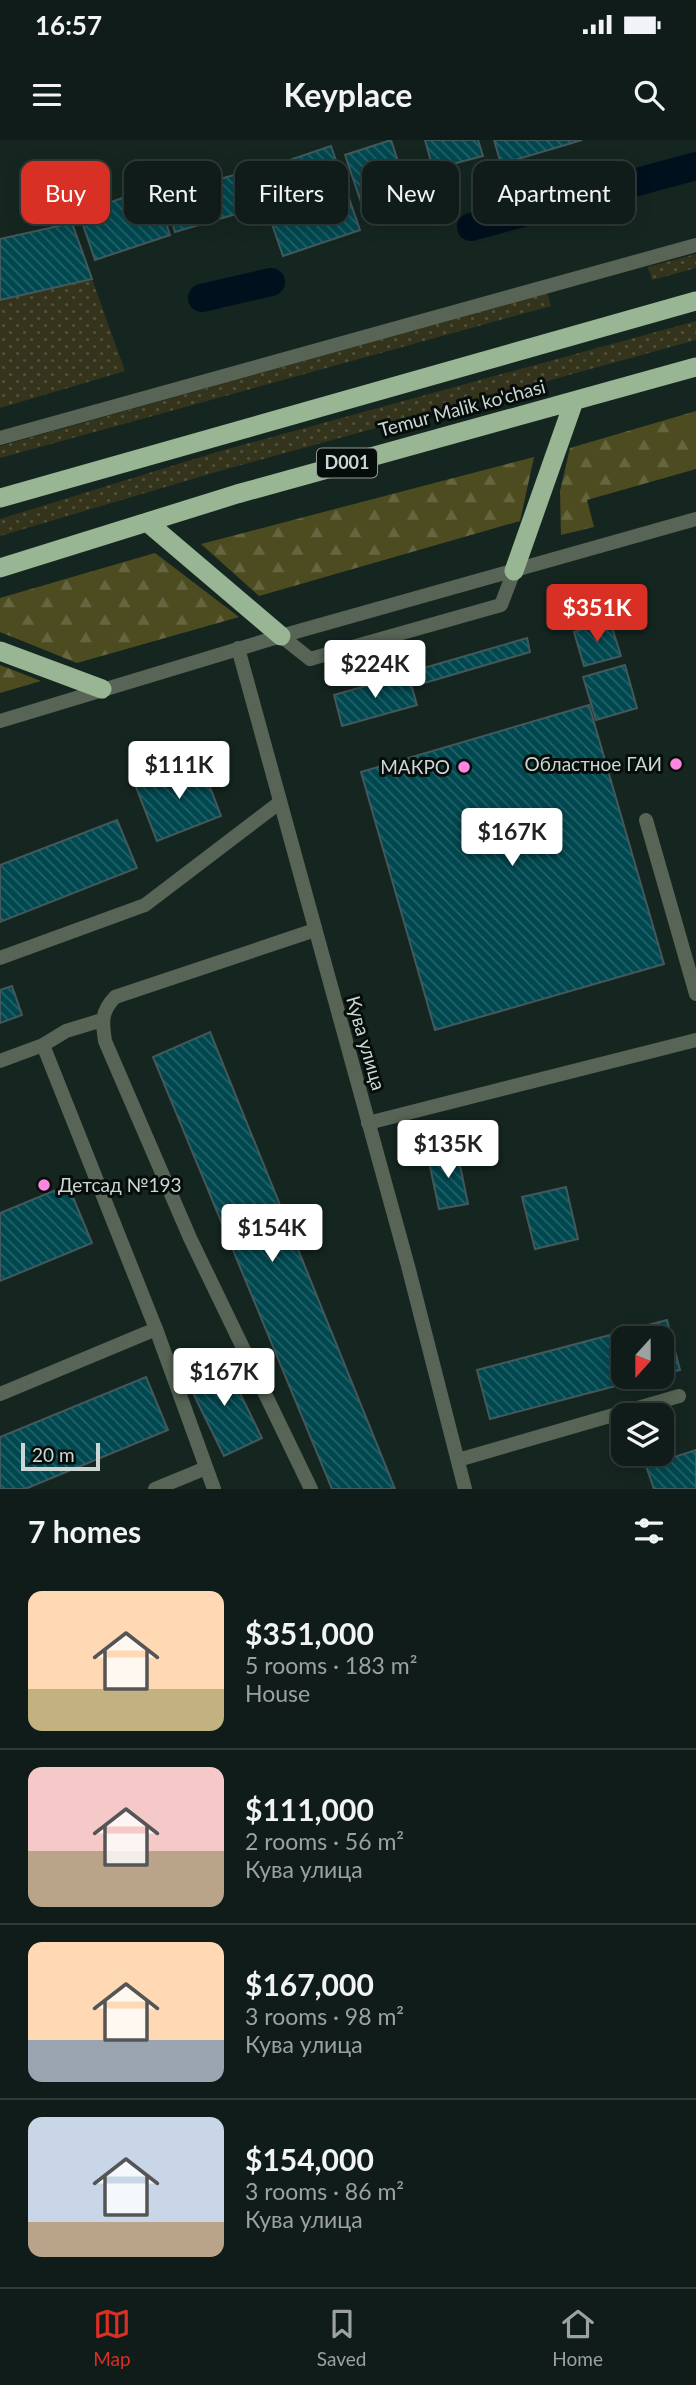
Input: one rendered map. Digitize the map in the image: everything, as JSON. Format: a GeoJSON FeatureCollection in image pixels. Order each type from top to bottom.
{"type":"FeatureCollection","features":[{"type":"Feature","properties":{"kind":"highway","name":"Temur Malik ko'chasi"},"geometry":{"type":"LineString","coordinates":[[0,498],[696,301]]}},
{"type":"Feature","properties":{"kind":"highway","name":"Temur Malik ko'chasi"},"geometry":{"type":"LineString","coordinates":[[0,568],[237,494],[696,367]]}},
{"type":"Feature","properties":{"kind":"highway"},"geometry":{"type":"LineString","coordinates":[[514,571],[573,401]]}},
{"type":"Feature","properties":{"kind":"highway"},"geometry":{"type":"LineString","coordinates":[[147,522],[281,636]]}},
{"type":"Feature","properties":{"kind":"highway"},"geometry":{"type":"LineString","coordinates":[[0,651],[102,688]]}},
{"type":"Feature","properties":{"kind":"street"},"geometry":{"type":"LineString","coordinates":[[0,438],[696,245]]}},
{"type":"Feature","properties":{"kind":"street"},"geometry":{"type":"LineString","coordinates":[[0,721],[238,648],[696,519]]}},
{"type":"Feature","properties":{"kind":"street"},"geometry":{"type":"LineString","coordinates":[[281,636],[310,659],[501,605],[514,571]]}},
{"type":"Feature","properties":{"kind":"street","name":"Кува улица"},"geometry":{"type":"LineString","coordinates":[[238,648],[465,1489]]}},
{"type":"Feature","properties":{"kind":"street"},"geometry":{"type":"LineString","coordinates":[[0,958],[145,905],[279,803]]}},
{"type":"Feature","properties":{"kind":"street"},"geometry":{"type":"LineString","coordinates":[[646,820],[696,994]]}},
{"type":"Feature","properties":{"kind":"street"},"geometry":{"type":"LineString","coordinates":[[312,1489],[190,1238],[105,1041],[102,1020],[105,1009],[115,997],[315,930]]}},
{"type":"Feature","properties":{"kind":"street"},"geometry":{"type":"LineString","coordinates":[[0,1061],[43,1045],[66,1031],[102,1020]]}},
{"type":"Feature","properties":{"kind":"street"},"geometry":{"type":"LineString","coordinates":[[368,1123],[696,1040]]}},
{"type":"Feature","properties":{"kind":"street"},"geometry":{"type":"LineString","coordinates":[[43,1045],[156,1329],[214,1489]]}},
{"type":"Feature","properties":{"kind":"street"},"geometry":{"type":"LineString","coordinates":[[0,1394],[156,1329]]}},
{"type":"Feature","properties":{"kind":"street"},"geometry":{"type":"LineString","coordinates":[[457,1460],[679,1396]]}},
{"type":"Feature","properties":{"kind":"street"},"geometry":{"type":"LineString","coordinates":[[155,1489],[206,1468]]}},
{"type":"Feature","properties":{"kind":"shaded area"},"geometry":{"type":"Polygon","coordinates":[[[696,254],[696,268],[652,280],[648,267],[696,254]]]}},
{"type":"Feature","properties":{"kind":"shaded area"},"geometry":{"type":"Polygon","coordinates":[[[92,279],[125,371],[0,408],[0,300],[92,279]]]}},
{"type":"Feature","properties":{"kind":"shaded area"},"geometry":{"type":"Polygon","coordinates":[[[547,293],[551,306],[0,458],[0,446],[547,293]]]}},
{"type":"Feature","properties":{"kind":"shaded area"},"geometry":{"type":"Polygon","coordinates":[[[696,321],[696,340],[216,472],[0,536],[0,519],[217,452],[696,321]]]}},
{"type":"Feature","properties":{"kind":"green space"},"geometry":{"type":"Polygon","coordinates":[[[696,411],[696,469],[587,500],[594,527],[561,535],[560,491],[570,448],[696,411]]]}},
{"type":"Feature","properties":{"kind":"green space"},"geometry":{"type":"Polygon","coordinates":[[[534,457],[520,521],[259,596],[201,544],[534,457]]]}},
{"type":"Feature","properties":{"kind":"green space"},"geometry":{"type":"Polygon","coordinates":[[[155,553],[239,617],[77,663],[0,632],[0,598],[155,553]]]}},
{"type":"Feature","properties":{"kind":"green space"},"geometry":{"type":"Polygon","coordinates":[[[0,665],[41,681],[0,693],[0,665]]]}},
{"type":"Feature","properties":{"kind":"building"},"geometry":{"type":"Polygon","coordinates":[[[391,140],[398,161],[362,161],[362,205],[345,155],[391,140]]]}},
{"type":"Feature","properties":{"kind":"building"},"geometry":{"type":"Polygon","coordinates":[[[425,140],[478,140],[483,156],[459,162],[431,161],[425,140]]]}},
{"type":"Feature","properties":{"kind":"building"},"geometry":{"type":"Polygon","coordinates":[[[494,140],[582,140],[511,161],[500,161],[494,140]]]}},
{"type":"Feature","properties":{"kind":"building"},"geometry":{"type":"Polygon","coordinates":[[[331,146],[336,161],[287,161],[331,146]]]}},
{"type":"Feature","properties":{"kind":"building"},"geometry":{"type":"Polygon","coordinates":[[[235,175],[235,214],[221,218],[221,179],[235,175]]]}},
{"type":"Feature","properties":{"kind":"building"},"geometry":{"type":"Polygon","coordinates":[[[348,195],[360,230],[283,256],[272,224],[348,224],[348,195]]]}},
{"type":"Feature","properties":{"kind":"building"},"geometry":{"type":"Polygon","coordinates":[[[124,197],[124,224],[166,224],[170,235],[95,260],[83,224],[110,224],[110,202],[124,197]]]}},
{"type":"Feature","properties":{"kind":"building"},"geometry":{"type":"Polygon","coordinates":[[[72,224],[92,279],[0,300],[0,239],[72,224]]]}},
{"type":"Feature","properties":{"kind":"building"},"geometry":{"type":"Polygon","coordinates":[[[173,224],[202,224],[175,232],[173,224]]]}},
{"type":"Feature","properties":{"kind":"building"},"geometry":{"type":"Polygon","coordinates":[[[610,621],[621,656],[584,666],[574,632],[610,621]]]}},
{"type":"Feature","properties":{"kind":"building"},"geometry":{"type":"Polygon","coordinates":[[[527,638],[530,652],[421,684],[417,670],[527,638]]]}},
{"type":"Feature","properties":{"kind":"building"},"geometry":{"type":"Polygon","coordinates":[[[625,665],[637,708],[596,720],[583,677],[625,665]]]}},
{"type":"Feature","properties":{"kind":"building"},"geometry":{"type":"Polygon","coordinates":[[[408,674],[417,705],[342,726],[334,695],[408,674]]]}},
{"type":"Feature","properties":{"kind":"building"},"geometry":{"type":"Polygon","coordinates":[[[589,705],[664,964],[435,1030],[361,772],[589,705]]]}},
{"type":"Feature","properties":{"kind":"building"},"geometry":{"type":"Polygon","coordinates":[[[200,761],[221,816],[157,841],[136,787],[200,761]]]}},
{"type":"Feature","properties":{"kind":"building"},"geometry":{"type":"Polygon","coordinates":[[[117,820],[137,868],[0,922],[0,865],[117,820]]]}},
{"type":"Feature","properties":{"kind":"building"},"geometry":{"type":"Polygon","coordinates":[[[12,986],[22,1015],[0,1023],[0,990],[12,986]]]}},
{"type":"Feature","properties":{"kind":"building"},"geometry":{"type":"Polygon","coordinates":[[[210,1032],[395,1489],[332,1489],[153,1057],[210,1032]]]}},
{"type":"Feature","properties":{"kind":"building"},"geometry":{"type":"Polygon","coordinates":[[[457,1151],[468,1204],[439,1209],[428,1157],[457,1151]]]}},
{"type":"Feature","properties":{"kind":"building"},"geometry":{"type":"Polygon","coordinates":[[[68,1185],[92,1243],[0,1281],[0,1213],[68,1185]]]}},
{"type":"Feature","properties":{"kind":"building"},"geometry":{"type":"Polygon","coordinates":[[[566,1187],[578,1239],[535,1249],[522,1197],[566,1187]]]}},
{"type":"Feature","properties":{"kind":"building"},"geometry":{"type":"Polygon","coordinates":[[[667,1320],[669,1326],[644,1326],[667,1320]]]}},
{"type":"Feature","properties":{"kind":"building"},"geometry":{"type":"Polygon","coordinates":[[[611,1335],[611,1387],[490,1419],[477,1370],[611,1335]]]}},
{"type":"Feature","properties":{"kind":"building"},"geometry":{"type":"Polygon","coordinates":[[[674,1347],[680,1370],[674,1371],[674,1347]]]}},
{"type":"Feature","properties":{"kind":"building"},"geometry":{"type":"Polygon","coordinates":[[[224,1361],[262,1438],[224,1456],[186,1379],[224,1361]]]}},
{"type":"Feature","properties":{"kind":"building"},"geometry":{"type":"Polygon","coordinates":[[[146,1377],[168,1430],[25,1489],[0,1489],[0,1437],[146,1377]]]}},
{"type":"Feature","properties":{"kind":"building"},"geometry":{"type":"Polygon","coordinates":[[[696,1450],[696,1489],[654,1489],[646,1466],[674,1466],[674,1457],[696,1450]]]}},
{"type":"Feature","properties":{"kind":"waterway"},"geometry":{"type":"LineString","coordinates":[[471,227],[696,166]]}},
{"type":"Feature","properties":{"kind":"waterway"},"geometry":{"type":"LineString","coordinates":[[202,298],[271,282]]}},
{"type":"Feature","properties":{"kind":"place","name":"Областное ГАИ"},"geometry":{"type":"Point","coordinates":[676,764]}},
{"type":"Feature","properties":{"kind":"place","name":"МАКРО"},"geometry":{"type":"Point","coordinates":[464,767]}},
{"type":"Feature","properties":{"kind":"place","name":"Детсад №193"},"geometry":{"type":"Point","coordinates":[44,1185]}}]}
